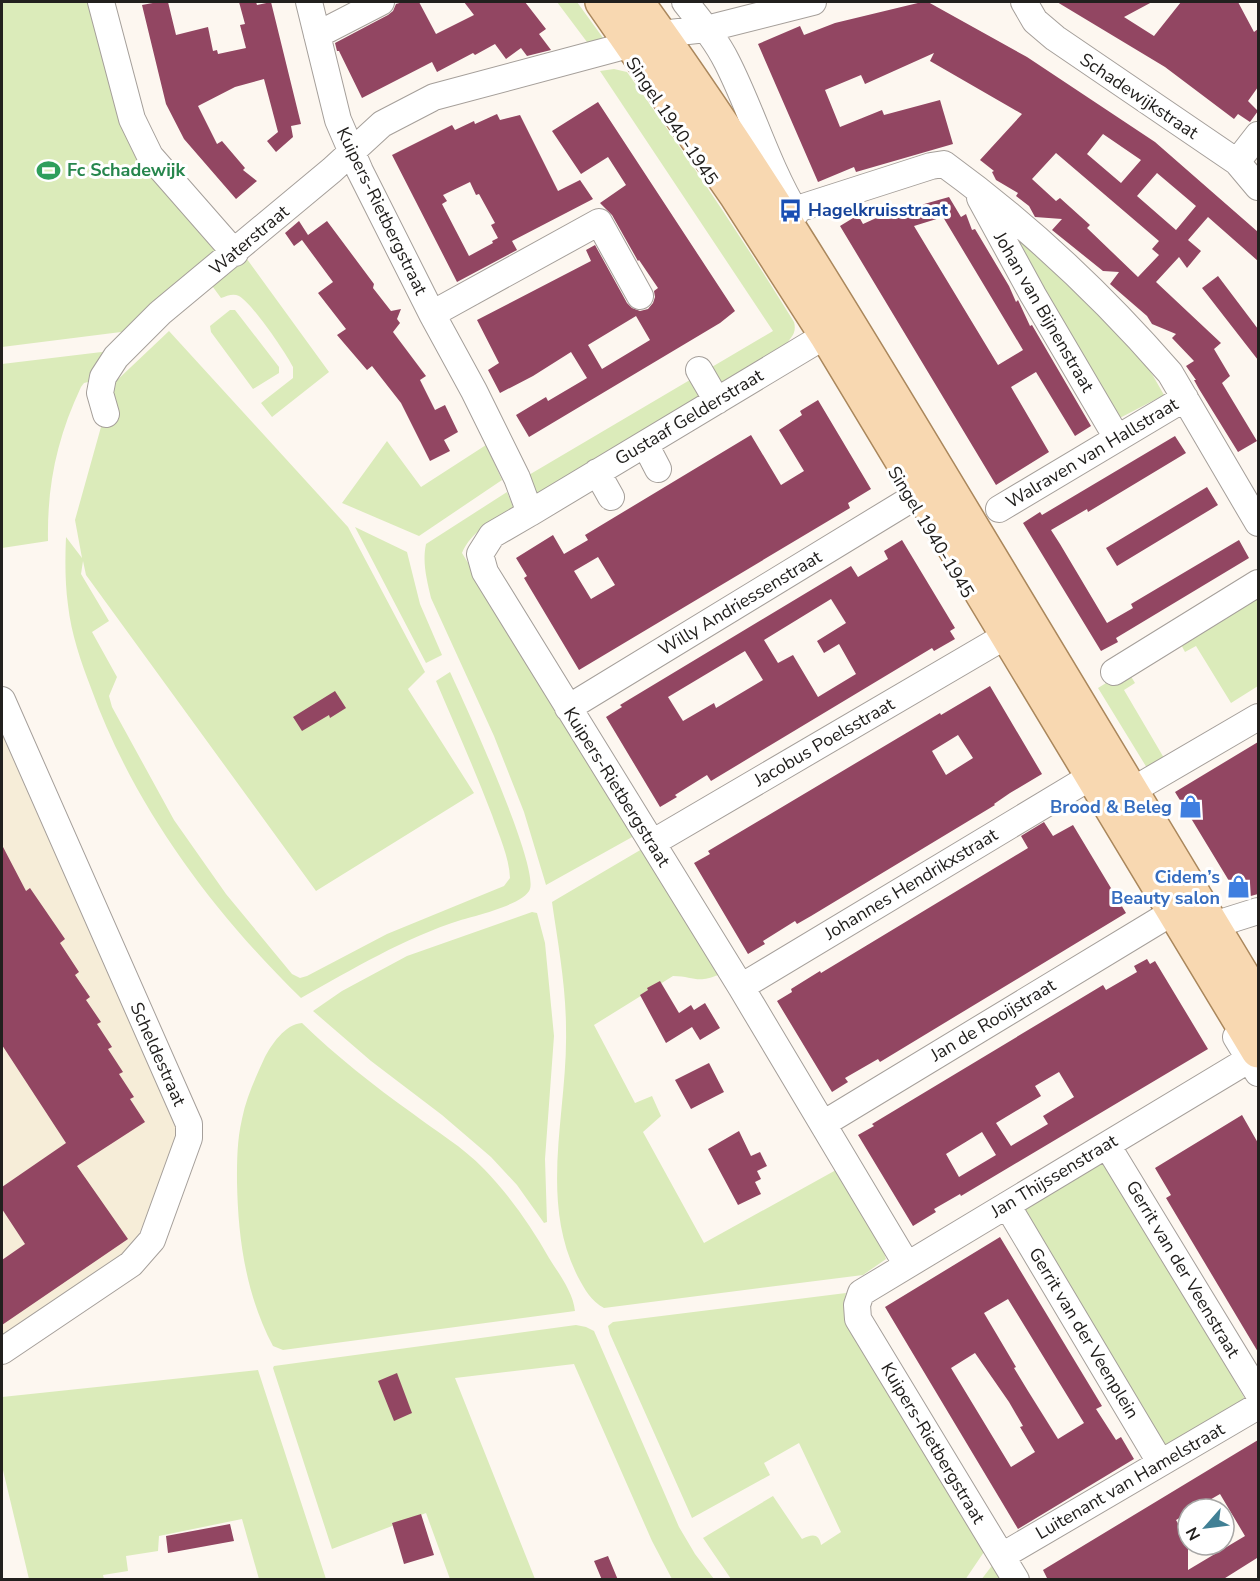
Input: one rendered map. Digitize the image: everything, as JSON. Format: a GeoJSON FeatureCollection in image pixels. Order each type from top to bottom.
{"type":"FeatureCollection","features":[{"type":"Feature","properties":{"kind":"main road","name":"Singel 1940-1945"},"geometry":{"type":"LineString","coordinates":[[602,2],[764,186],[830,333],[1258,1001]]}},
{"type":"Feature","properties":{"kind":"main road","name":"Singel 1940-1945"},"geometry":{"type":"LineString","coordinates":[[637,2],[638,42]]}},
{"type":"Feature","properties":{"kind":"main road","name":"Singel 1940-1945"},"geometry":{"type":"LineString","coordinates":[[1127,794],[1256,1059]]}},
{"type":"Feature","properties":{"kind":"street"},"geometry":{"type":"LineString","coordinates":[[101,2],[132,120],[150,156],[235,253]]}},
{"type":"Feature","properties":{"kind":"street","name":"Kuipers-Rietbergstraat"},"geometry":{"type":"LineString","coordinates":[[309,2],[338,120],[432,314],[517,478],[530,513],[492,535],[480,554],[485,572],[741,987],[907,1265]]}},
{"type":"Feature","properties":{"kind":"street"},"geometry":{"type":"LineString","coordinates":[[317,35],[381,2]]}},
{"type":"Feature","properties":{"kind":"street","name":"Singel 1940-1945"},"geometry":{"type":"LineString","coordinates":[[588,2],[638,42]]}},
{"type":"Feature","properties":{"kind":"street","name":"Singel 1940-1945"},"geometry":{"type":"LineString","coordinates":[[685,2],[727,61],[777,177],[794,210],[1127,794],[1240,948],[1235,964]]}},
{"type":"Feature","properties":{"kind":"street"},"geometry":{"type":"LineString","coordinates":[[352,151],[382,124],[434,97],[638,42],[706,29],[813,2]]}},
{"type":"Feature","properties":{"kind":"street","name":"Schadewijkstraat"},"geometry":{"type":"LineString","coordinates":[[1024,2],[1035,21],[1055,38],[1237,162],[1258,187]]}},
{"type":"Feature","properties":{"kind":"street"},"geometry":{"type":"LineString","coordinates":[[1237,162],[1258,135]]}},
{"type":"Feature","properties":{"kind":"street","name":"Waterstraat"},"geometry":{"type":"LineString","coordinates":[[106,414],[100,393],[103,377],[116,357],[144,328],[235,253],[352,151]]}},
{"type":"Feature","properties":{"kind":"street","name":"Johan van Bijnenstraat"},"geometry":{"type":"LineString","coordinates":[[794,210],[944,164],[972,184],[1070,267],[1164,366],[1258,523]]}},
{"type":"Feature","properties":{"kind":"street","name":"Johan van Bijnenstraat"},"geometry":{"type":"LineString","coordinates":[[972,184],[1033,295],[1117,438]]}},
{"type":"Feature","properties":{"kind":"street","name":"Kuipers-Rietbergstraat"},"geometry":{"type":"LineString","coordinates":[[432,314],[599,222],[640,296]]}},
{"type":"Feature","properties":{"kind":"street","name":"Singel 1940-1945"},"geometry":{"type":"LineString","coordinates":[[830,333],[911,499],[1163,918],[1256,1059]]}},
{"type":"Feature","properties":{"kind":"street","name":"Gustaaf Gelderstraat"},"geometry":{"type":"LineString","coordinates":[[530,513],[830,333]]}},
{"type":"Feature","properties":{"kind":"street"},"geometry":{"type":"LineString","coordinates":[[699,370],[717,401]]}},
{"type":"Feature","properties":{"kind":"street","name":"Walraven van Hallstraat"},"geometry":{"type":"LineString","coordinates":[[999,509],[1185,398]]}},
{"type":"Feature","properties":{"kind":"street"},"geometry":{"type":"LineString","coordinates":[[645,444],[658,469]]}},
{"type":"Feature","properties":{"kind":"street"},"geometry":{"type":"LineString","coordinates":[[597,472],[611,497]]}},
{"type":"Feature","properties":{"kind":"street","name":"Willy Andriessenstraat"},"geometry":{"type":"LineString","coordinates":[[568,708],[911,499]]}},
{"type":"Feature","properties":{"kind":"street"},"geometry":{"type":"LineString","coordinates":[[1114,672],[1258,583]]}},
{"type":"Feature","properties":{"kind":"street","name":"Jacobus Poelsstraat"},"geometry":{"type":"LineString","coordinates":[[652,843],[997,641]]}},
{"type":"Feature","properties":{"kind":"street","name":"Scheldestraat"},"geometry":{"type":"LineString","coordinates":[[2,700],[189,1124],[189,1138],[152,1240],[131,1264],[2,1351]]}},
{"type":"Feature","properties":{"kind":"street"},"geometry":{"type":"LineString","coordinates":[[1127,794],[1258,717]]}},
{"type":"Feature","properties":{"kind":"street","name":"Johannes Hendrikxstraat"},"geometry":{"type":"LineString","coordinates":[[741,987],[1082,782]]}},
{"type":"Feature","properties":{"kind":"street"},"geometry":{"type":"LineString","coordinates":[[1223,922],[1258,911]]}},
{"type":"Feature","properties":{"kind":"street","name":"Jan de Rooijstraat"},"geometry":{"type":"LineString","coordinates":[[823,1124],[1163,918]]}},
{"type":"Feature","properties":{"kind":"street","name":"Jan Thijssenstraat"},"geometry":{"type":"LineString","coordinates":[[857,1305],[861,1293],[1107,1145],[1256,1059]]}},
{"type":"Feature","properties":{"kind":"street","name":"Gerrit van der Veenstraat"},"geometry":{"type":"LineString","coordinates":[[1107,1145],[1258,1394]]}},
{"type":"Feature","properties":{"kind":"street","name":"Gerrit van der Veenplein"},"geometry":{"type":"LineString","coordinates":[[1007,1205],[1160,1462]]}},
{"type":"Feature","properties":{"kind":"street","name":"Kuipers-Rietbergstraat"},"geometry":{"type":"LineString","coordinates":[[857,1305],[858,1319],[1016,1580]]}},
{"type":"Feature","properties":{"kind":"street","name":"Luitenant van Hamelstraat"},"geometry":{"type":"LineString","coordinates":[[1002,1556],[1258,1406]]}},
{"type":"Feature","properties":{"kind":"shaded area"},"geometry":{"type":"Polygon","coordinates":[[[2,710],[182,1138],[120,1276],[2,1351],[2,710]]]}},
{"type":"Feature","properties":{"kind":"green space","name":"Fc Schadewijk"},"geometry":{"type":"Polygon","coordinates":[[[2,2],[93,2],[121,108],[221,254],[129,331],[2,347],[2,2]]]}},
{"type":"Feature","properties":{"kind":"green space"},"geometry":{"type":"Polygon","coordinates":[[[557,2],[577,2],[606,42],[587,42],[557,2]]]}},
{"type":"Feature","properties":{"kind":"green space"},"geometry":{"type":"Polygon","coordinates":[[[614,69],[627,72],[670,133],[774,290],[794,322],[795,329],[784,346],[529,501],[522,479],[773,331],[600,71],[614,69]]]}},
{"type":"Feature","properties":{"kind":"green space"},"geometry":{"type":"Polygon","coordinates":[[[990,212],[1128,342],[1132,339],[1164,395],[1116,420],[990,212]]]}},
{"type":"Feature","properties":{"kind":"green space"},"geometry":{"type":"Polygon","coordinates":[[[244,255],[329,372],[272,417],[261,403],[293,378],[293,367],[268,329],[245,300],[234,295],[221,298],[210,283],[244,255]]]}},
{"type":"Feature","properties":{"kind":"green space"},"geometry":{"type":"Polygon","coordinates":[[[230,310],[235,310],[279,367],[279,373],[253,389],[211,332],[210,326],[230,310]]]}},
{"type":"Feature","properties":{"kind":"green space"},"geometry":{"type":"Polygon","coordinates":[[[169,331],[348,527],[425,672],[408,689],[474,793],[316,891],[86,575],[83,561],[81,574],[109,621],[92,632],[117,677],[109,696],[112,707],[174,820],[226,894],[292,974],[300,978],[387,934],[504,886],[510,878],[503,846],[479,781],[436,681],[450,672],[499,783],[523,849],[529,874],[530,889],[519,900],[419,936],[301,998],[268,965],[207,893],[153,815],[129,774],[109,732],[84,668],[69,616],[65,563],[66,537],[82,558],[75,520],[113,384],[169,331]]]}},
{"type":"Feature","properties":{"kind":"green space"},"geometry":{"type":"Polygon","coordinates":[[[110,351],[92,381],[84,383],[81,387],[60,443],[49,500],[48,541],[2,548],[2,364],[110,351]]]}},
{"type":"Feature","properties":{"kind":"green space"},"geometry":{"type":"Polygon","coordinates":[[[387,441],[421,487],[486,445],[502,480],[419,536],[342,503],[387,441]]]}},
{"type":"Feature","properties":{"kind":"green space"},"geometry":{"type":"Polygon","coordinates":[[[507,492],[514,509],[477,532],[462,553],[634,836],[546,885],[524,812],[494,736],[431,598],[425,565],[426,544],[507,492]]]}},
{"type":"Feature","properties":{"kind":"green space"},"geometry":{"type":"Polygon","coordinates":[[[355,527],[407,552],[420,604],[442,655],[426,663],[355,527]]]}},
{"type":"Feature","properties":{"kind":"green space"},"geometry":{"type":"Polygon","coordinates":[[[1258,591],[1258,686],[1231,703],[1196,646],[1185,652],[1179,641],[1258,591]]]}},
{"type":"Feature","properties":{"kind":"green space"},"geometry":{"type":"Polygon","coordinates":[[[1127,670],[1135,683],[1124,690],[1164,758],[1147,768],[1098,688],[1127,670]]]}},
{"type":"Feature","properties":{"kind":"green space"},"geometry":{"type":"Polygon","coordinates":[[[642,849],[718,975],[700,979],[673,976],[594,1025],[635,1103],[652,1096],[661,1116],[643,1132],[704,1243],[836,1170],[871,1225],[886,1259],[863,1275],[604,1308],[592,1299],[578,1277],[566,1247],[557,1186],[566,1013],[552,902],[642,849]]]}},
{"type":"Feature","properties":{"kind":"green space"},"geometry":{"type":"Polygon","coordinates":[[[532,912],[537,913],[545,943],[554,1036],[545,1159],[547,1222],[544,1223],[517,1185],[491,1157],[442,1115],[371,1061],[313,1011],[342,991],[407,956],[532,912]]]}},
{"type":"Feature","properties":{"kind":"green space"},"geometry":{"type":"Polygon","coordinates":[[[302,1023],[356,1070],[459,1147],[494,1179],[535,1234],[569,1290],[575,1311],[283,1350],[273,1346],[256,1307],[245,1266],[239,1224],[238,1143],[246,1104],[267,1053],[284,1031],[302,1023]]]}},
{"type":"Feature","properties":{"kind":"green space"},"geometry":{"type":"Polygon","coordinates":[[[1106,1157],[1249,1406],[1163,1455],[1017,1209],[1106,1157]]]}},
{"type":"Feature","properties":{"kind":"green space"},"geometry":{"type":"Polygon","coordinates":[[[846,1293],[843,1305],[847,1315],[986,1549],[965,1580],[731,1579],[703,1538],[773,1496],[802,1539],[814,1536],[819,1538],[821,1545],[841,1532],[799,1443],[764,1463],[770,1475],[692,1518],[608,1326],[613,1322],[846,1293]]]}},
{"type":"Feature","properties":{"kind":"green space"},"geometry":{"type":"Polygon","coordinates":[[[576,1325],[594,1331],[679,1527],[695,1554],[714,1579],[672,1579],[652,1541],[574,1364],[455,1378],[535,1579],[450,1579],[426,1513],[332,1549],[274,1366],[576,1325]]]}},
{"type":"Feature","properties":{"kind":"green space"},"geometry":{"type":"Polygon","coordinates":[[[258,1370],[326,1579],[259,1579],[242,1519],[159,1536],[158,1551],[126,1556],[128,1571],[103,1575],[104,1579],[29,1579],[2,1466],[2,1397],[258,1370]]]}},
{"type":"Feature","properties":{"kind":"green space"},"geometry":{"type":"Polygon","coordinates":[[[994,1563],[1004,1580],[981,1580],[994,1563]]]}},
{"type":"Feature","properties":{"kind":"building"},"geometry":{"type":"Polygon","coordinates":[[[168,2],[176,35],[208,27],[213,51],[217,50],[218,54],[246,48],[240,25],[245,24],[239,2],[256,2],[257,5],[271,2],[301,124],[291,126],[293,137],[276,152],[267,141],[278,132],[264,79],[235,87],[198,106],[217,144],[222,141],[245,168],[243,170],[257,181],[236,199],[184,139],[166,104],[142,5],[168,2]]]}},
{"type":"Feature","properties":{"kind":"building"},"geometry":{"type":"Polygon","coordinates":[[[419,2],[436,34],[474,15],[464,2],[525,2],[546,29],[539,34],[551,50],[527,56],[521,48],[506,59],[495,44],[437,72],[432,62],[362,98],[335,43],[388,15],[396,4],[419,2]]]}},
{"type":"Feature","properties":{"kind":"building"},"geometry":{"type":"Polygon","coordinates":[[[928,2],[1027,57],[1155,142],[1258,232],[1258,261],[1208,217],[1188,240],[1201,251],[1187,268],[1179,257],[1156,282],[1221,343],[1214,349],[1230,376],[1222,383],[1257,441],[1238,452],[1186,366],[1194,361],[1172,338],[1176,334],[1152,324],[1147,316],[1110,284],[1119,272],[1103,271],[1052,230],[1062,219],[1035,217],[1029,206],[1016,196],[1018,193],[996,180],[992,172],[994,171],[980,160],[1022,114],[930,61],[934,53],[865,84],[861,75],[825,90],[840,127],[882,110],[884,115],[940,100],[953,144],[856,172],[854,167],[818,182],[758,44],[800,26],[804,35],[835,23],[928,2]],[[1103,134],[1087,154],[1121,183],[1141,160],[1103,134]],[[1056,153],[1032,179],[1056,201],[1060,198],[1090,225],[1087,228],[1138,277],[1159,255],[1152,249],[1159,241],[1056,153]],[[1157,173],[1137,196],[1176,230],[1196,206],[1157,173]]]}},
{"type":"Feature","properties":{"kind":"building"},"geometry":{"type":"Polygon","coordinates":[[[1057,2],[1152,2],[1124,17],[1154,36],[1181,2],[1238,2],[1254,32],[1258,29],[1258,87],[1248,101],[1258,111],[1250,122],[1238,114],[1234,119],[1165,67],[1057,2]]]}},
{"type":"Feature","properties":{"kind":"building"},"geometry":{"type":"Polygon","coordinates":[[[598,102],[735,311],[720,323],[529,437],[516,415],[546,397],[548,401],[587,378],[571,352],[500,393],[488,370],[499,363],[477,320],[591,261],[586,250],[595,245],[632,308],[640,311],[648,309],[655,297],[654,291],[658,288],[638,261],[612,215],[600,203],[626,185],[608,157],[581,174],[552,131],[598,102]],[[636,316],[588,345],[602,369],[650,340],[636,316]]]}},
{"type":"Feature","properties":{"kind":"building"},"geometry":{"type":"Polygon","coordinates":[[[497,114],[500,120],[520,115],[558,191],[580,180],[593,199],[512,241],[517,250],[457,282],[392,155],[452,125],[455,130],[474,121],[475,124],[497,114]],[[470,182],[443,195],[447,201],[442,204],[469,256],[498,238],[491,225],[495,223],[479,194],[476,195],[470,182]]]}},
{"type":"Feature","properties":{"kind":"building"},"geometry":{"type":"Polygon","coordinates":[[[949,197],[961,217],[966,214],[972,230],[975,229],[1016,302],[1018,300],[1030,326],[1032,325],[1091,426],[1075,436],[1036,372],[1011,387],[1049,452],[996,485],[840,226],[858,215],[863,224],[896,209],[896,212],[949,197]],[[943,217],[914,226],[998,365],[1023,350],[943,217]]]}},
{"type":"Feature","properties":{"kind":"building"},"geometry":{"type":"Polygon","coordinates":[[[299,221],[308,235],[327,221],[391,311],[401,309],[397,319],[400,323],[393,332],[426,376],[420,380],[435,410],[445,405],[458,432],[444,440],[450,451],[430,461],[401,403],[372,366],[367,370],[337,335],[346,329],[318,293],[333,282],[302,240],[294,246],[285,233],[299,221]]]}},
{"type":"Feature","properties":{"kind":"building"},"geometry":{"type":"Polygon","coordinates":[[[1218,276],[1258,329],[1258,360],[1202,288],[1218,276]]]}},
{"type":"Feature","properties":{"kind":"building"},"geometry":{"type":"Polygon","coordinates":[[[818,400],[871,489],[848,503],[850,508],[579,670],[524,578],[527,576],[516,558],[553,535],[564,554],[588,540],[585,535],[751,435],[781,485],[804,471],[779,430],[802,415],[800,411],[818,400]],[[598,557],[574,571],[591,599],[615,585],[598,557]]]}},
{"type":"Feature","properties":{"kind":"building"},"geometry":{"type":"Polygon","coordinates":[[[1175,436],[1186,453],[1088,512],[1087,509],[1051,530],[1107,623],[1133,608],[1131,604],[1239,540],[1249,558],[1116,638],[1118,642],[1101,651],[1023,523],[1040,512],[1042,515],[1175,436]]]}},
{"type":"Feature","properties":{"kind":"building"},"geometry":{"type":"Polygon","coordinates":[[[1207,487],[1218,505],[1117,566],[1106,548],[1207,487]]]}},
{"type":"Feature","properties":{"kind":"building"},"geometry":{"type":"Polygon","coordinates":[[[902,540],[955,628],[950,631],[955,639],[934,651],[932,648],[711,781],[707,775],[660,807],[606,717],[622,707],[620,705],[851,566],[858,577],[888,559],[884,551],[902,540]],[[831,599],[764,640],[778,663],[793,655],[818,697],[856,674],[839,644],[824,653],[817,641],[846,623],[831,599]],[[745,651],[668,697],[683,721],[714,703],[716,708],[763,680],[745,651]]]}},
{"type":"Feature","properties":{"kind":"building"},"geometry":{"type":"Polygon","coordinates":[[[990,686],[1042,774],[811,916],[797,924],[795,921],[763,941],[765,944],[748,954],[694,863],[710,854],[708,851],[940,713],[941,715],[990,686]],[[958,735],[932,751],[946,775],[973,758],[958,735]]]}},
{"type":"Feature","properties":{"kind":"building"},"geometry":{"type":"Polygon","coordinates":[[[335,691],[346,708],[302,731],[293,717],[335,691]]]}},
{"type":"Feature","properties":{"kind":"building"},"geometry":{"type":"Polygon","coordinates":[[[1258,742],[1258,894],[1240,899],[1175,792],[1258,742]]]}},
{"type":"Feature","properties":{"kind":"building"},"geometry":{"type":"Polygon","coordinates":[[[1044,822],[1053,836],[1073,825],[1126,913],[880,1062],[878,1059],[845,1078],[848,1082],[832,1092],[777,1001],[792,992],[791,989],[820,971],[821,973],[1028,848],[1021,836],[1044,822]]]}},
{"type":"Feature","properties":{"kind":"building"},"geometry":{"type":"Polygon","coordinates":[[[2,845],[26,891],[30,888],[65,939],[60,943],[79,972],[75,975],[90,997],[86,1000],[101,1022],[97,1024],[112,1047],[108,1049],[123,1072],[119,1074],[134,1097],[130,1099],[145,1122],[77,1166],[128,1239],[2,1325],[2,1260],[25,1244],[2,1209],[2,1187],[66,1143],[2,1045],[2,845]]]}},
{"type":"Feature","properties":{"kind":"building"},"geometry":{"type":"Polygon","coordinates":[[[1147,959],[1150,964],[1155,961],[1208,1049],[961,1196],[960,1194],[934,1209],[936,1212],[913,1226],[858,1135],[874,1126],[872,1124],[1103,985],[1106,990],[1137,972],[1134,966],[1147,959]],[[1059,1072],[1035,1086],[1041,1096],[996,1123],[1011,1146],[1048,1124],[1043,1116],[1074,1097],[1059,1072]],[[982,1132],[946,1154],[959,1177],[996,1155],[982,1132]]]}},
{"type":"Feature","properties":{"kind":"building"},"geometry":{"type":"Polygon","coordinates":[[[660,981],[679,1013],[691,1005],[694,1010],[705,1003],[720,1028],[700,1040],[692,1027],[666,1043],[640,995],[660,981]]]}},
{"type":"Feature","properties":{"kind":"building"},"geometry":{"type":"Polygon","coordinates":[[[709,1063],[724,1092],[691,1109],[675,1080],[709,1063]]]}},
{"type":"Feature","properties":{"kind":"building"},"geometry":{"type":"Polygon","coordinates":[[[1242,1115],[1258,1143],[1258,1352],[1166,1198],[1171,1195],[1155,1168],[1242,1115]]]}},
{"type":"Feature","properties":{"kind":"building"},"geometry":{"type":"Polygon","coordinates":[[[739,1131],[751,1156],[760,1152],[767,1166],[757,1171],[761,1179],[755,1182],[761,1194],[738,1205],[708,1149],[739,1131]]]}},
{"type":"Feature","properties":{"kind":"building"},"geometry":{"type":"Polygon","coordinates":[[[1000,1237],[1102,1406],[1096,1409],[1116,1440],[1121,1437],[1134,1459],[1018,1529],[885,1307],[1000,1237]],[[1008,1299],[984,1313],[1016,1367],[1014,1368],[1058,1439],[1084,1423],[1008,1299]],[[975,1353],[951,1368],[1011,1467],[1035,1452],[1009,1402],[975,1353]]]}},
{"type":"Feature","properties":{"kind":"building"},"geometry":{"type":"Polygon","coordinates":[[[397,1373],[412,1413],[394,1421],[378,1381],[397,1373]]]}},
{"type":"Feature","properties":{"kind":"building"},"geometry":{"type":"Polygon","coordinates":[[[1258,1440],[1258,1560],[1257,1558],[1222,1580],[1048,1580],[1043,1570],[1258,1440]]]}},
{"type":"Feature","properties":{"kind":"building"},"geometry":{"type":"Polygon","coordinates":[[[421,1514],[434,1555],[404,1564],[392,1523],[421,1514]]]}},
{"type":"Feature","properties":{"kind":"building"},"geometry":{"type":"Polygon","coordinates":[[[230,1524],[234,1541],[168,1553],[166,1536],[230,1524]]]}},
{"type":"Feature","properties":{"kind":"building"},"geometry":{"type":"Polygon","coordinates":[[[608,1556],[618,1580],[602,1580],[594,1561],[608,1556]]]}},
{"type":"Feature","properties":{"kind":"place","name":"Fc Schadewijk"},"geometry":{"type":"Point","coordinates":[49,170]}},
{"type":"Feature","properties":{"kind":"place","name":"Hagelkruisstraat"},"geometry":{"type":"Point","coordinates":[790,210]}},
{"type":"Feature","properties":{"kind":"place","name":"Brood & Beleg"},"geometry":{"type":"Point","coordinates":[1190,807]}},
{"type":"Feature","properties":{"kind":"place","name":"Cidem’s Beauty salon"},"geometry":{"type":"Point","coordinates":[1238,887]}}]}
